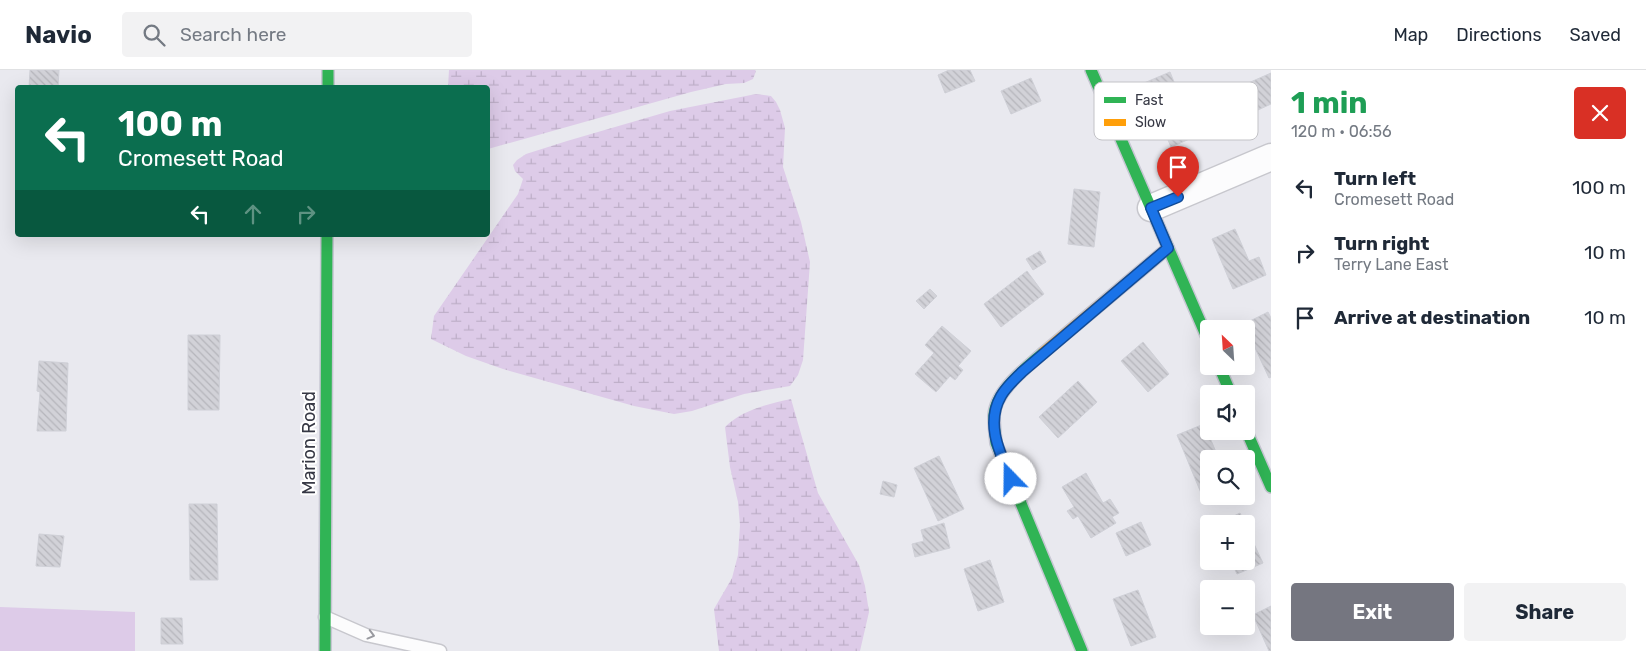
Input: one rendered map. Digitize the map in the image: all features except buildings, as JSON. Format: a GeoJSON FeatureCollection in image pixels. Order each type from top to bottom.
{"type":"FeatureCollection","features":[{"type":"Feature","properties":{"kind":"street"},"geometry":{"type":"LineString","coordinates":[[328,70],[328,85]]}},
{"type":"Feature","properties":{"kind":"street"},"geometry":{"type":"LineString","coordinates":[[1091,70],[1096,82]]}},
{"type":"Feature","properties":{"kind":"street"},"geometry":{"type":"LineString","coordinates":[[1121,140],[1200,321]]}},
{"type":"Feature","properties":{"kind":"street"},"geometry":{"type":"LineString","coordinates":[[1151,208],[1271,156]]}},
{"type":"Feature","properties":{"kind":"street","name":"Marion Road"},"geometry":{"type":"LineString","coordinates":[[325,651],[327,237]]}},
{"type":"Feature","properties":{"kind":"street"},"geometry":{"type":"LineString","coordinates":[[1082,651],[996,443],[994,414],[1001,395],[1022,372],[1168,248]]}},
{"type":"Feature","properties":{"kind":"street"},"geometry":{"type":"LineString","coordinates":[[1250,440],[1271,487]]}},
{"type":"Feature","properties":{"kind":"lane"},"geometry":{"type":"LineString","coordinates":[[325,617],[366,635],[440,651]]}},
{"type":"Feature","properties":{"kind":"green space"},"geometry":{"type":"Polygon","coordinates":[[[449,70],[756,71],[753,79],[744,83],[726,84],[691,92],[490,148],[490,85],[448,85],[449,70]]]}},
{"type":"Feature","properties":{"kind":"green space"},"geometry":{"type":"Polygon","coordinates":[[[756,94],[771,96],[780,110],[785,128],[783,167],[801,222],[810,262],[803,360],[798,375],[790,386],[744,394],[692,411],[674,414],[634,406],[503,369],[466,356],[431,339],[434,316],[518,194],[523,179],[515,171],[513,165],[517,160],[526,154],[670,111],[756,94]]]}},
{"type":"Feature","properties":{"kind":"green space"},"geometry":{"type":"Polygon","coordinates":[[[791,399],[818,493],[859,565],[865,586],[869,612],[860,651],[719,651],[714,609],[732,578],[738,555],[740,525],[738,502],[730,467],[725,427],[747,412],[791,399]]]}},
{"type":"Feature","properties":{"kind":"green space"},"geometry":{"type":"Polygon","coordinates":[[[0,607],[135,612],[135,651],[0,651],[0,607]]]}},
{"type":"Feature","properties":{"kind":"traffic: fast"},"geometry":{"type":"LineString","coordinates":[[328,70],[328,85]]}},
{"type":"Feature","properties":{"kind":"traffic: fast"},"geometry":{"type":"LineString","coordinates":[[1091,70],[1096,82]]}},
{"type":"Feature","properties":{"kind":"traffic: fast"},"geometry":{"type":"LineString","coordinates":[[1121,140],[1200,321]]}},
{"type":"Feature","properties":{"kind":"traffic: fast"},"geometry":{"type":"LineString","coordinates":[[325,651],[327,237]]}},
{"type":"Feature","properties":{"kind":"traffic: fast"},"geometry":{"type":"LineString","coordinates":[[1043,353],[1012,381],[1000,398],[994,416],[996,443],[1082,651]]}},
{"type":"Feature","properties":{"kind":"traffic: fast"},"geometry":{"type":"LineString","coordinates":[[1223,375],[1227,385]]}},
{"type":"Feature","properties":{"kind":"traffic: fast"},"geometry":{"type":"LineString","coordinates":[[1250,440],[1271,487]]}},
{"type":"Feature","properties":{"kind":"traffic: slow"},"geometry":{"type":"LineString","coordinates":[[1043,353],[1168,248]]}},
{"type":"Feature","properties":{"kind":"route"},"geometry":{"type":"LineString","coordinates":[[1011,479],[996,443],[994,414],[1001,395],[1022,372],[1168,248],[1151,208],[1178,197]]}}]}
